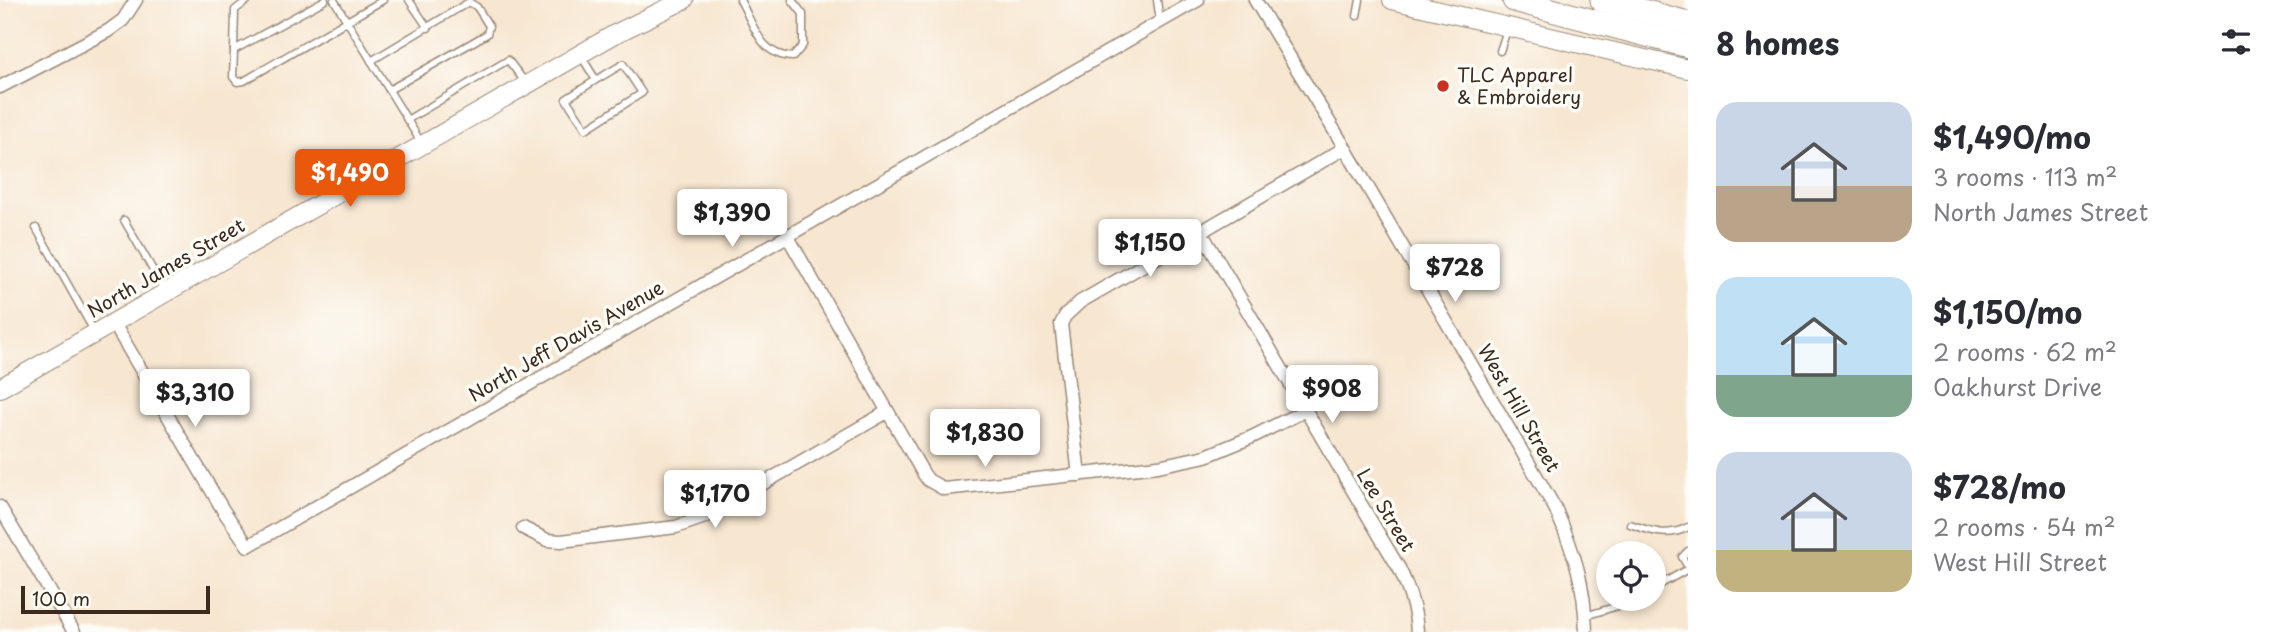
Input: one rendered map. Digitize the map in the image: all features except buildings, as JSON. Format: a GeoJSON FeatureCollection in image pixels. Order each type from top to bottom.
{"type":"FeatureCollection","features":[{"type":"Feature","properties":{"kind":"highway"},"geometry":{"type":"LineString","coordinates":[[1602,0],[1688,23]]}},
{"type":"Feature","properties":{"kind":"highway"},"geometry":{"type":"LineString","coordinates":[[1513,1],[1688,46]]}},
{"type":"Feature","properties":{"kind":"street"},"geometry":{"type":"LineString","coordinates":[[0,87],[108,31],[123,20],[136,0]]}},
{"type":"Feature","properties":{"kind":"street","name":"North James Street"},"geometry":{"type":"LineString","coordinates":[[0,388],[527,84],[639,21],[684,0]]}},
{"type":"Feature","properties":{"kind":"street","name":"North Jeff Davis Avenue"},"geometry":{"type":"LineString","coordinates":[[113,322],[223,510],[248,546],[1198,0]]}},
{"type":"Feature","properties":{"kind":"street","name":"West Hill Street"},"geometry":{"type":"LineString","coordinates":[[1255,0],[1345,148],[1555,508],[1576,556],[1586,632]]}},
{"type":"Feature","properties":{"kind":"street"},"geometry":{"type":"LineString","coordinates":[[1392,0],[1688,69]]}},
{"type":"Feature","properties":{"kind":"street"},"geometry":{"type":"LineString","coordinates":[[1079,475],[1061,324],[1065,316],[1080,302],[1345,148]]}},
{"type":"Feature","properties":{"kind":"street","name":"Lee Street"},"geometry":{"type":"LineString","coordinates":[[1201,232],[1304,411],[1399,568],[1410,592],[1417,632]]}},
{"type":"Feature","properties":{"kind":"street"},"geometry":{"type":"LineString","coordinates":[[788,237],[923,473],[928,480],[944,489],[1158,466],[1206,456],[1304,411]]}},
{"type":"Feature","properties":{"kind":"street"},"geometry":{"type":"LineString","coordinates":[[523,528],[547,540],[561,541],[684,525],[705,517],[887,412]]}},
{"type":"Feature","properties":{"kind":"street"},"geometry":{"type":"LineString","coordinates":[[0,507],[74,632]]}},
{"type":"Feature","properties":{"kind":"lane"},"geometry":{"type":"LineString","coordinates":[[248,0],[235,10],[233,77],[237,82],[244,81],[383,0]]}},
{"type":"Feature","properties":{"kind":"lane"},"geometry":{"type":"LineString","coordinates":[[234,50],[325,0]]}},
{"type":"Feature","properties":{"kind":"lane"},"geometry":{"type":"LineString","coordinates":[[334,0],[423,145]]}},
{"type":"Feature","properties":{"kind":"lane"},"geometry":{"type":"LineString","coordinates":[[409,0],[428,28]]}},
{"type":"Feature","properties":{"kind":"lane"},"geometry":{"type":"LineString","coordinates":[[740,0],[766,47],[779,56],[793,57],[803,45],[803,14],[792,0]]}},
{"type":"Feature","properties":{"kind":"lane"},"geometry":{"type":"LineString","coordinates":[[1157,0],[1160,22]]}},
{"type":"Feature","properties":{"kind":"lane"},"geometry":{"type":"LineString","coordinates":[[1357,16],[1360,0]]}},
{"type":"Feature","properties":{"kind":"lane"},"geometry":{"type":"LineString","coordinates":[[371,61],[469,2],[477,7],[489,26],[487,34],[389,90]]}},
{"type":"Feature","properties":{"kind":"lane"},"geometry":{"type":"LineString","coordinates":[[1500,51],[1508,28]]}},
{"type":"Feature","properties":{"kind":"lane"},"geometry":{"type":"LineString","coordinates":[[580,54],[596,80]]}},
{"type":"Feature","properties":{"kind":"lane"},"geometry":{"type":"LineString","coordinates":[[407,120],[508,60],[527,84]]}},
{"type":"Feature","properties":{"kind":"lane"},"geometry":{"type":"LineString","coordinates":[[623,64],[642,93],[586,129],[566,99],[596,80],[623,64]]}},
{"type":"Feature","properties":{"kind":"lane"},"geometry":{"type":"LineString","coordinates":[[124,220],[166,292]]}},
{"type":"Feature","properties":{"kind":"lane"},"geometry":{"type":"LineString","coordinates":[[36,229],[94,333]]}},
{"type":"Feature","properties":{"kind":"lane"},"geometry":{"type":"LineString","coordinates":[[1630,524],[1654,533],[1677,533],[1688,527]]}},
{"type":"Feature","properties":{"kind":"lane"},"geometry":{"type":"LineString","coordinates":[[1666,581],[1688,568],[1682,558],[1688,551]]}},
{"type":"Feature","properties":{"kind":"lane"},"geometry":{"type":"LineString","coordinates":[[1585,616],[1601,611]]}},
{"type":"Feature","properties":{"kind":"place","name":"TLC Apparel & Embroidery"},"geometry":{"type":"Point","coordinates":[1443,86]}}]}
